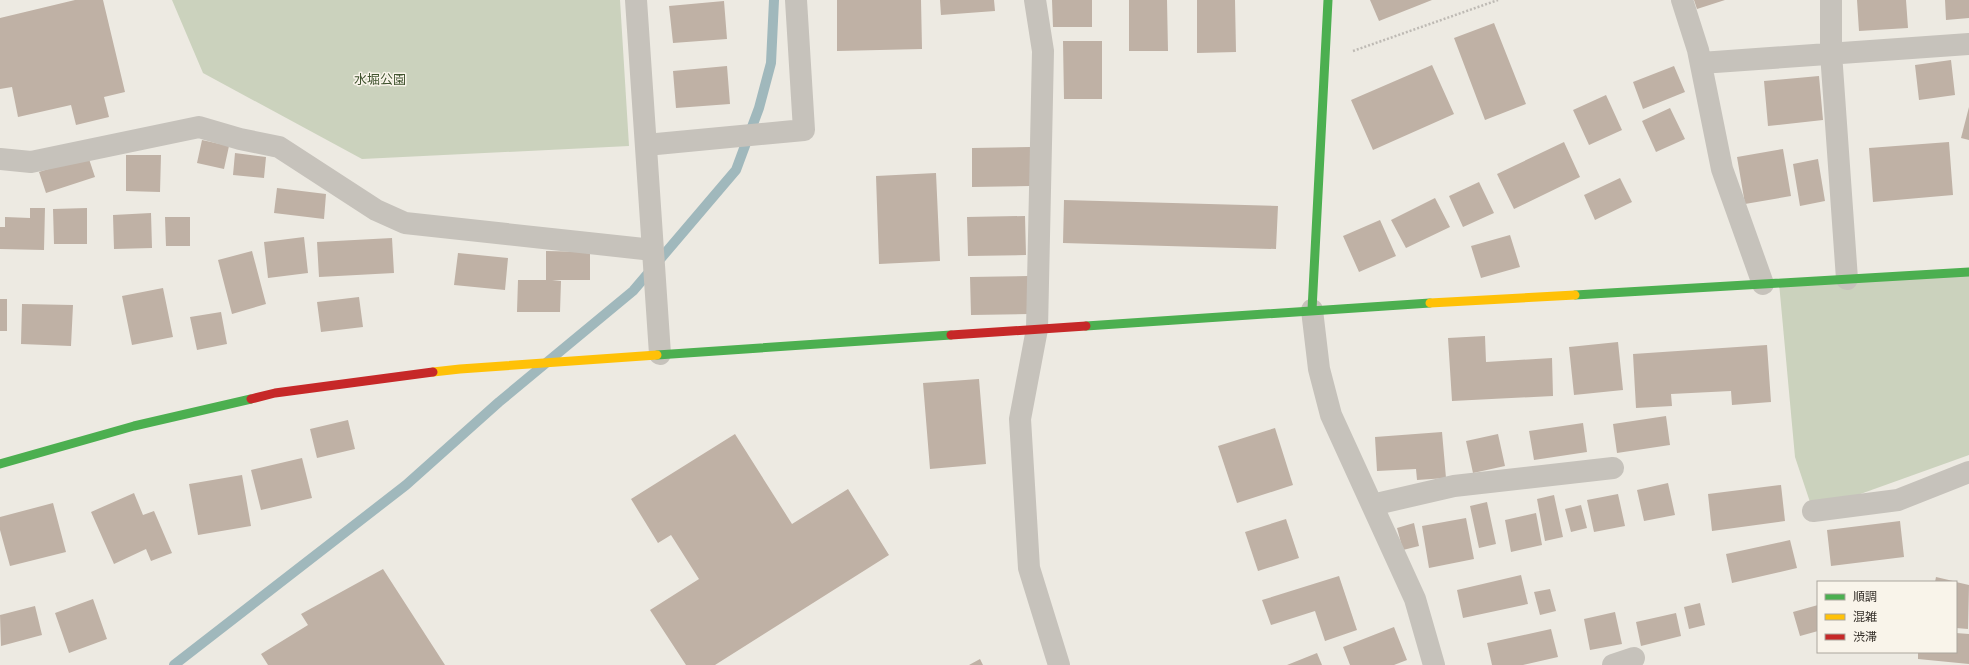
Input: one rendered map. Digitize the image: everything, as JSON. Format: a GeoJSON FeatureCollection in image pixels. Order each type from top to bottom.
{"type":"FeatureCollection","features":[{"type":"Feature","properties":{"kind":"street"},"geometry":{"type":"LineString","coordinates":[[636,0],[660,354]]}},
{"type":"Feature","properties":{"kind":"street"},"geometry":{"type":"LineString","coordinates":[[646,145],[804,130],[796,0]]}},
{"type":"Feature","properties":{"kind":"street"},"geometry":{"type":"LineString","coordinates":[[1035,0],[1043,51],[1037,329],[1020,419],[1029,568],[1059,665]]}},
{"type":"Feature","properties":{"kind":"street"},"geometry":{"type":"LineString","coordinates":[[1328,0],[1312,310],[1319,369],[1331,415],[1414,599],[1434,665]]}},
{"type":"Feature","properties":{"kind":"street"},"geometry":{"type":"LineString","coordinates":[[1682,0],[1701,63],[1722,168],[1763,284]]}},
{"type":"Feature","properties":{"kind":"street"},"geometry":{"type":"LineString","coordinates":[[1831,0],[1831,53],[1847,279]]}},
{"type":"Feature","properties":{"kind":"street"},"geometry":{"type":"LineString","coordinates":[[1701,63],[1969,44]]}},
{"type":"Feature","properties":{"kind":"street"},"geometry":{"type":"LineString","coordinates":[[0,159],[32,162],[199,127],[240,140],[279,147],[376,210],[405,223],[653,250]]}},
{"type":"Feature","properties":{"kind":"street"},"geometry":{"type":"LineString","coordinates":[[0,464],[134,426],[275,393],[460,369],[1312,310],[1969,272]]}},
{"type":"Feature","properties":{"kind":"street"},"geometry":{"type":"LineString","coordinates":[[1372,505],[1454,486],[1613,468]]}},
{"type":"Feature","properties":{"kind":"street"},"geometry":{"type":"LineString","coordinates":[[1813,511],[1898,500],[1969,472]]}},
{"type":"Feature","properties":{"kind":"street"},"geometry":{"type":"LineString","coordinates":[[1613,665],[1634,658]]}},
{"type":"Feature","properties":{"kind":"path"},"geometry":{"type":"LineString","coordinates":[[1324,61],[1498,0]]}},
{"type":"Feature","properties":{"kind":"green space","name":"水堀公園"},"geometry":{"type":"Polygon","coordinates":[[[172,0],[620,0],[629,146],[362,159],[203,73],[172,0]]]}},
{"type":"Feature","properties":{"kind":"green space"},"geometry":{"type":"Polygon","coordinates":[[[1969,272],[1969,455],[1813,511],[1795,457],[1779,283],[1969,272]]]}},
{"type":"Feature","properties":{"kind":"building"},"geometry":{"type":"Polygon","coordinates":[[[75,0],[103,0],[125,92],[104,97],[109,117],[76,125],[71,105],[18,117],[12,87],[0,89],[0,18],[75,0]]]}},
{"type":"Feature","properties":{"kind":"building"},"geometry":{"type":"Polygon","coordinates":[[[837,0],[921,0],[922,49],[837,51],[837,0]]]}},
{"type":"Feature","properties":{"kind":"building"},"geometry":{"type":"Polygon","coordinates":[[[940,0],[994,0],[995,11],[941,15],[940,0]]]}},
{"type":"Feature","properties":{"kind":"building"},"geometry":{"type":"Polygon","coordinates":[[[1052,0],[1092,0],[1092,27],[1053,27],[1052,0]]]}},
{"type":"Feature","properties":{"kind":"building"},"geometry":{"type":"Polygon","coordinates":[[[1129,0],[1167,0],[1168,51],[1129,51],[1129,0]]]}},
{"type":"Feature","properties":{"kind":"building"},"geometry":{"type":"Polygon","coordinates":[[[1197,0],[1235,0],[1236,52],[1197,53],[1197,0]]]}},
{"type":"Feature","properties":{"kind":"building"},"geometry":{"type":"Polygon","coordinates":[[[1370,0],[1432,0],[1379,21],[1370,0]]]}},
{"type":"Feature","properties":{"kind":"building"},"geometry":{"type":"Polygon","coordinates":[[[1694,0],[1725,0],[1697,9],[1694,0]]]}},
{"type":"Feature","properties":{"kind":"building"},"geometry":{"type":"Polygon","coordinates":[[[1857,0],[1906,0],[1908,28],[1859,31],[1857,0]]]}},
{"type":"Feature","properties":{"kind":"building"},"geometry":{"type":"Polygon","coordinates":[[[1945,0],[1969,0],[1969,18],[1946,20],[1945,0]]]}},
{"type":"Feature","properties":{"kind":"building"},"geometry":{"type":"Polygon","coordinates":[[[724,1],[727,39],[673,43],[669,6],[724,1]]]}},
{"type":"Feature","properties":{"kind":"building"},"geometry":{"type":"Polygon","coordinates":[[[1494,23],[1526,104],[1485,120],[1454,38],[1494,23]]]}},
{"type":"Feature","properties":{"kind":"building"},"geometry":{"type":"Polygon","coordinates":[[[1063,41],[1102,41],[1102,99],[1064,99],[1063,41]]]}},
{"type":"Feature","properties":{"kind":"building"},"geometry":{"type":"Polygon","coordinates":[[[1951,60],[1955,95],[1919,100],[1915,65],[1951,60]]]}},
{"type":"Feature","properties":{"kind":"building"},"geometry":{"type":"Polygon","coordinates":[[[1432,65],[1454,114],[1373,150],[1351,100],[1432,65]]]}},
{"type":"Feature","properties":{"kind":"building"},"geometry":{"type":"Polygon","coordinates":[[[727,66],[730,104],[676,108],[673,71],[727,66]]]}},
{"type":"Feature","properties":{"kind":"building"},"geometry":{"type":"Polygon","coordinates":[[[1674,66],[1685,92],[1643,109],[1633,82],[1674,66]]]}},
{"type":"Feature","properties":{"kind":"building"},"geometry":{"type":"Polygon","coordinates":[[[1819,76],[1823,120],[1768,126],[1764,81],[1819,76]]]}},
{"type":"Feature","properties":{"kind":"building"},"geometry":{"type":"Polygon","coordinates":[[[1606,95],[1622,130],[1589,145],[1573,110],[1606,95]]]}},
{"type":"Feature","properties":{"kind":"building"},"geometry":{"type":"Polygon","coordinates":[[[1969,107],[1969,140],[1961,138],[1969,107]]]}},
{"type":"Feature","properties":{"kind":"building"},"geometry":{"type":"Polygon","coordinates":[[[1670,108],[1685,139],[1656,152],[1642,121],[1670,108]]]}},
{"type":"Feature","properties":{"kind":"building"},"geometry":{"type":"Polygon","coordinates":[[[202,140],[229,146],[224,169],[197,163],[202,140]]]}},
{"type":"Feature","properties":{"kind":"building"},"geometry":{"type":"Polygon","coordinates":[[[1564,142],[1580,177],[1514,209],[1497,174],[1564,142]]]}},
{"type":"Feature","properties":{"kind":"building"},"geometry":{"type":"Polygon","coordinates":[[[1949,142],[1953,195],[1873,202],[1869,148],[1949,142]]]}},
{"type":"Feature","properties":{"kind":"building"},"geometry":{"type":"Polygon","coordinates":[[[1030,147],[1030,186],[972,187],[972,148],[1030,147]]]}},
{"type":"Feature","properties":{"kind":"building"},"geometry":{"type":"Polygon","coordinates":[[[1783,149],[1791,196],[1745,204],[1737,157],[1783,149]]]}},
{"type":"Feature","properties":{"kind":"building"},"geometry":{"type":"Polygon","coordinates":[[[235,153],[266,157],[264,178],[233,175],[235,153]]]}},
{"type":"Feature","properties":{"kind":"building"},"geometry":{"type":"Polygon","coordinates":[[[126,155],[161,155],[160,192],[126,191],[126,155]]]}},
{"type":"Feature","properties":{"kind":"building"},"geometry":{"type":"Polygon","coordinates":[[[88,156],[95,177],[46,193],[39,172],[88,156]]]}},
{"type":"Feature","properties":{"kind":"building"},"geometry":{"type":"Polygon","coordinates":[[[1818,159],[1825,201],[1800,206],[1793,164],[1818,159]]]}},
{"type":"Feature","properties":{"kind":"building"},"geometry":{"type":"Polygon","coordinates":[[[936,173],[940,261],[879,264],[876,176],[936,173]]]}},
{"type":"Feature","properties":{"kind":"building"},"geometry":{"type":"Polygon","coordinates":[[[1620,178],[1632,202],[1595,220],[1584,195],[1620,178]]]}},
{"type":"Feature","properties":{"kind":"building"},"geometry":{"type":"Polygon","coordinates":[[[1479,182],[1494,213],[1463,227],[1449,196],[1479,182]]]}},
{"type":"Feature","properties":{"kind":"building"},"geometry":{"type":"Polygon","coordinates":[[[277,188],[326,194],[324,219],[274,213],[277,188]]]}},
{"type":"Feature","properties":{"kind":"building"},"geometry":{"type":"Polygon","coordinates":[[[1435,198],[1450,227],[1406,248],[1391,220],[1435,198]]]}},
{"type":"Feature","properties":{"kind":"building"},"geometry":{"type":"Polygon","coordinates":[[[1064,200],[1278,206],[1276,249],[1063,243],[1064,200]]]}},
{"type":"Feature","properties":{"kind":"building"},"geometry":{"type":"Polygon","coordinates":[[[30,208],[45,208],[44,250],[0,249],[0,227],[5,227],[5,217],[30,218],[30,208]]]}},
{"type":"Feature","properties":{"kind":"building"},"geometry":{"type":"Polygon","coordinates":[[[87,208],[87,244],[54,244],[53,209],[87,208]]]}},
{"type":"Feature","properties":{"kind":"building"},"geometry":{"type":"Polygon","coordinates":[[[151,213],[152,248],[114,249],[113,215],[151,213]]]}},
{"type":"Feature","properties":{"kind":"building"},"geometry":{"type":"Polygon","coordinates":[[[1025,216],[1026,255],[968,256],[967,217],[1025,216]]]}},
{"type":"Feature","properties":{"kind":"building"},"geometry":{"type":"Polygon","coordinates":[[[165,217],[190,217],[190,246],[166,246],[165,217]]]}},
{"type":"Feature","properties":{"kind":"building"},"geometry":{"type":"Polygon","coordinates":[[[1380,220],[1396,256],[1359,272],[1343,236],[1380,220]]]}},
{"type":"Feature","properties":{"kind":"building"},"geometry":{"type":"Polygon","coordinates":[[[1510,235],[1520,267],[1481,278],[1471,246],[1510,235]]]}},
{"type":"Feature","properties":{"kind":"building"},"geometry":{"type":"Polygon","coordinates":[[[304,237],[308,273],[268,278],[264,242],[304,237]]]}},
{"type":"Feature","properties":{"kind":"building"},"geometry":{"type":"Polygon","coordinates":[[[392,238],[394,273],[319,277],[317,242],[392,238]]]}},
{"type":"Feature","properties":{"kind":"building"},"geometry":{"type":"Polygon","coordinates":[[[252,251],[266,304],[232,314],[218,260],[252,251]]]}},
{"type":"Feature","properties":{"kind":"building"},"geometry":{"type":"Polygon","coordinates":[[[546,251],[590,252],[590,280],[552,280],[561,281],[560,312],[517,312],[518,280],[546,280],[546,251]]]}},
{"type":"Feature","properties":{"kind":"building"},"geometry":{"type":"Polygon","coordinates":[[[458,253],[508,258],[505,290],[454,285],[458,253]]]}},
{"type":"Feature","properties":{"kind":"building"},"geometry":{"type":"Polygon","coordinates":[[[1028,276],[1029,314],[971,315],[970,277],[1028,276]]]}},
{"type":"Feature","properties":{"kind":"building"},"geometry":{"type":"Polygon","coordinates":[[[163,288],[173,337],[132,345],[122,296],[163,288]]]}},
{"type":"Feature","properties":{"kind":"building"},"geometry":{"type":"Polygon","coordinates":[[[359,297],[363,327],[321,332],[317,302],[359,297]]]}},
{"type":"Feature","properties":{"kind":"building"},"geometry":{"type":"Polygon","coordinates":[[[0,299],[7,299],[7,331],[0,331],[0,299]]]}},
{"type":"Feature","properties":{"kind":"building"},"geometry":{"type":"Polygon","coordinates":[[[22,304],[73,305],[71,346],[21,344],[22,304]]]}},
{"type":"Feature","properties":{"kind":"building"},"geometry":{"type":"Polygon","coordinates":[[[221,312],[227,344],[197,350],[190,317],[221,312]]]}},
{"type":"Feature","properties":{"kind":"building"},"geometry":{"type":"Polygon","coordinates":[[[1485,336],[1486,362],[1552,358],[1553,396],[1452,401],[1448,338],[1485,336]]]}},
{"type":"Feature","properties":{"kind":"building"},"geometry":{"type":"Polygon","coordinates":[[[1618,342],[1623,390],[1574,395],[1569,347],[1618,342]]]}},
{"type":"Feature","properties":{"kind":"building"},"geometry":{"type":"Polygon","coordinates":[[[1767,345],[1771,402],[1732,405],[1731,391],[1671,394],[1672,406],[1636,408],[1633,354],[1767,345]]]}},
{"type":"Feature","properties":{"kind":"building"},"geometry":{"type":"Polygon","coordinates":[[[979,379],[986,464],[930,469],[923,383],[979,379]]]}},
{"type":"Feature","properties":{"kind":"building"},"geometry":{"type":"Polygon","coordinates":[[[1666,416],[1670,445],[1617,453],[1613,424],[1666,416]]]}},
{"type":"Feature","properties":{"kind":"building"},"geometry":{"type":"Polygon","coordinates":[[[348,420],[355,449],[317,458],[310,429],[348,420]]]}},
{"type":"Feature","properties":{"kind":"building"},"geometry":{"type":"Polygon","coordinates":[[[1583,423],[1587,452],[1534,460],[1529,431],[1583,423]]]}},
{"type":"Feature","properties":{"kind":"building"},"geometry":{"type":"Polygon","coordinates":[[[1275,428],[1293,485],[1237,503],[1218,446],[1275,428]]]}},
{"type":"Feature","properties":{"kind":"building"},"geometry":{"type":"Polygon","coordinates":[[[1442,432],[1446,478],[1417,480],[1416,469],[1377,471],[1375,437],[1442,432]]]}},
{"type":"Feature","properties":{"kind":"building"},"geometry":{"type":"Polygon","coordinates":[[[735,434],[792,524],[848,489],[889,555],[715,665],[686,665],[650,610],[699,579],[671,535],[658,543],[631,499],[735,434]]]}},
{"type":"Feature","properties":{"kind":"building"},"geometry":{"type":"Polygon","coordinates":[[[1498,434],[1505,466],[1473,473],[1466,441],[1498,434]]]}},
{"type":"Feature","properties":{"kind":"building"},"geometry":{"type":"Polygon","coordinates":[[[302,458],[312,498],[261,510],[251,470],[302,458]]]}},
{"type":"Feature","properties":{"kind":"building"},"geometry":{"type":"Polygon","coordinates":[[[242,475],[251,526],[198,535],[189,484],[242,475]]]}},
{"type":"Feature","properties":{"kind":"building"},"geometry":{"type":"Polygon","coordinates":[[[1668,483],[1675,515],[1644,521],[1637,490],[1668,483]]]}},
{"type":"Feature","properties":{"kind":"building"},"geometry":{"type":"Polygon","coordinates":[[[1781,485],[1785,521],[1712,531],[1708,494],[1781,485]]]}},
{"type":"Feature","properties":{"kind":"building"},"geometry":{"type":"Polygon","coordinates":[[[134,493],[143,515],[154,511],[172,553],[151,561],[146,549],[114,564],[91,512],[134,493]]]}},
{"type":"Feature","properties":{"kind":"building"},"geometry":{"type":"Polygon","coordinates":[[[1618,494],[1625,526],[1594,532],[1587,500],[1618,494]]]}},
{"type":"Feature","properties":{"kind":"building"},"geometry":{"type":"Polygon","coordinates":[[[1554,495],[1563,537],[1545,541],[1537,499],[1554,495]]]}},
{"type":"Feature","properties":{"kind":"building"},"geometry":{"type":"Polygon","coordinates":[[[1487,502],[1496,544],[1479,548],[1470,506],[1487,502]]]}},
{"type":"Feature","properties":{"kind":"building"},"geometry":{"type":"Polygon","coordinates":[[[53,503],[66,552],[10,566],[0,530],[0,517],[53,503]]]}},
{"type":"Feature","properties":{"kind":"building"},"geometry":{"type":"Polygon","coordinates":[[[1581,505],[1587,528],[1571,532],[1565,509],[1581,505]]]}},
{"type":"Feature","properties":{"kind":"building"},"geometry":{"type":"Polygon","coordinates":[[[1536,513],[1542,545],[1511,552],[1505,520],[1536,513]]]}},
{"type":"Feature","properties":{"kind":"building"},"geometry":{"type":"Polygon","coordinates":[[[1466,518],[1474,559],[1429,568],[1422,526],[1466,518]]]}},
{"type":"Feature","properties":{"kind":"building"},"geometry":{"type":"Polygon","coordinates":[[[1286,519],[1299,558],[1258,571],[1245,532],[1286,519]]]}},
{"type":"Feature","properties":{"kind":"building"},"geometry":{"type":"Polygon","coordinates":[[[1900,521],[1904,557],[1831,566],[1827,530],[1900,521]]]}},
{"type":"Feature","properties":{"kind":"building"},"geometry":{"type":"Polygon","coordinates":[[[1414,523],[1419,546],[1403,550],[1397,528],[1414,523]]]}},
{"type":"Feature","properties":{"kind":"building"},"geometry":{"type":"Polygon","coordinates":[[[1790,540],[1797,568],[1732,583],[1726,554],[1790,540]]]}},
{"type":"Feature","properties":{"kind":"building"},"geometry":{"type":"Polygon","coordinates":[[[383,569],[445,665],[268,665],[261,654],[308,625],[301,614],[383,569]]]}},
{"type":"Feature","properties":{"kind":"building"},"geometry":{"type":"Polygon","coordinates":[[[1521,575],[1528,604],[1463,618],[1457,590],[1521,575]]]}},
{"type":"Feature","properties":{"kind":"building"},"geometry":{"type":"Polygon","coordinates":[[[1339,576],[1357,630],[1325,641],[1315,611],[1271,625],[1262,600],[1339,576]]]}},
{"type":"Feature","properties":{"kind":"building"},"geometry":{"type":"Polygon","coordinates":[[[1936,577],[1953,581],[1935,581],[1936,577]]]}},
{"type":"Feature","properties":{"kind":"building"},"geometry":{"type":"Polygon","coordinates":[[[1957,582],[1969,585],[1968,629],[1957,628],[1957,582]]]}},
{"type":"Feature","properties":{"kind":"building"},"geometry":{"type":"Polygon","coordinates":[[[1550,589],[1556,611],[1540,615],[1534,592],[1550,589]]]}},
{"type":"Feature","properties":{"kind":"building"},"geometry":{"type":"Polygon","coordinates":[[[93,599],[107,639],[69,653],[55,613],[93,599]]]}},
{"type":"Feature","properties":{"kind":"building"},"geometry":{"type":"Polygon","coordinates":[[[1700,603],[1705,625],[1689,629],[1684,607],[1700,603]]]}},
{"type":"Feature","properties":{"kind":"building"},"geometry":{"type":"Polygon","coordinates":[[[1817,605],[1817,631],[1800,636],[1793,612],[1817,605]]]}},
{"type":"Feature","properties":{"kind":"building"},"geometry":{"type":"Polygon","coordinates":[[[35,606],[42,635],[1,646],[0,615],[35,606]]]}},
{"type":"Feature","properties":{"kind":"building"},"geometry":{"type":"Polygon","coordinates":[[[1615,612],[1622,644],[1590,650],[1584,619],[1615,612]]]}},
{"type":"Feature","properties":{"kind":"building"},"geometry":{"type":"Polygon","coordinates":[[[1676,613],[1681,636],[1641,646],[1636,622],[1676,613]]]}},
{"type":"Feature","properties":{"kind":"building"},"geometry":{"type":"Polygon","coordinates":[[[1394,627],[1407,660],[1394,665],[1350,665],[1343,647],[1394,627]]]}},
{"type":"Feature","properties":{"kind":"building"},"geometry":{"type":"Polygon","coordinates":[[[1551,629],[1558,657],[1523,665],[1492,665],[1487,643],[1551,629]]]}},
{"type":"Feature","properties":{"kind":"building"},"geometry":{"type":"Polygon","coordinates":[[[1957,633],[1969,634],[1969,664],[1918,659],[1918,653],[1957,653],[1957,633]]]}},
{"type":"Feature","properties":{"kind":"building"},"geometry":{"type":"Polygon","coordinates":[[[1317,653],[1322,665],[1287,665],[1317,653]]]}},
{"type":"Feature","properties":{"kind":"building"},"geometry":{"type":"Polygon","coordinates":[[[980,659],[983,665],[969,665],[980,659]]]}},
{"type":"Feature","properties":{"kind":"waterway"},"geometry":{"type":"LineString","coordinates":[[174,665],[406,485],[499,402],[633,291],[736,170],[759,108],[771,63],[774,0]]}},
{"type":"Feature","properties":{"kind":"traffic: fast"},"geometry":{"type":"LineString","coordinates":[[1312,310],[1328,0]]}},
{"type":"Feature","properties":{"kind":"traffic: fast"},"geometry":{"type":"LineString","coordinates":[[1575,295],[1969,272]]}},
{"type":"Feature","properties":{"kind":"traffic: fast"},"geometry":{"type":"LineString","coordinates":[[1086,326],[1430,303]]}},
{"type":"Feature","properties":{"kind":"traffic: fast"},"geometry":{"type":"LineString","coordinates":[[657,355],[951,335]]}},
{"type":"Feature","properties":{"kind":"traffic: fast"},"geometry":{"type":"LineString","coordinates":[[0,464],[134,426],[251,399]]}},
{"type":"Feature","properties":{"kind":"traffic: slow"},"geometry":{"type":"LineString","coordinates":[[1430,303],[1575,295]]}},
{"type":"Feature","properties":{"kind":"traffic: slow"},"geometry":{"type":"LineString","coordinates":[[433,372],[657,355]]}},
{"type":"Feature","properties":{"kind":"traffic: jam"},"geometry":{"type":"LineString","coordinates":[[951,335],[1086,326]]}},
{"type":"Feature","properties":{"kind":"traffic: jam"},"geometry":{"type":"LineString","coordinates":[[251,399],[275,393],[433,372]]}}]}
